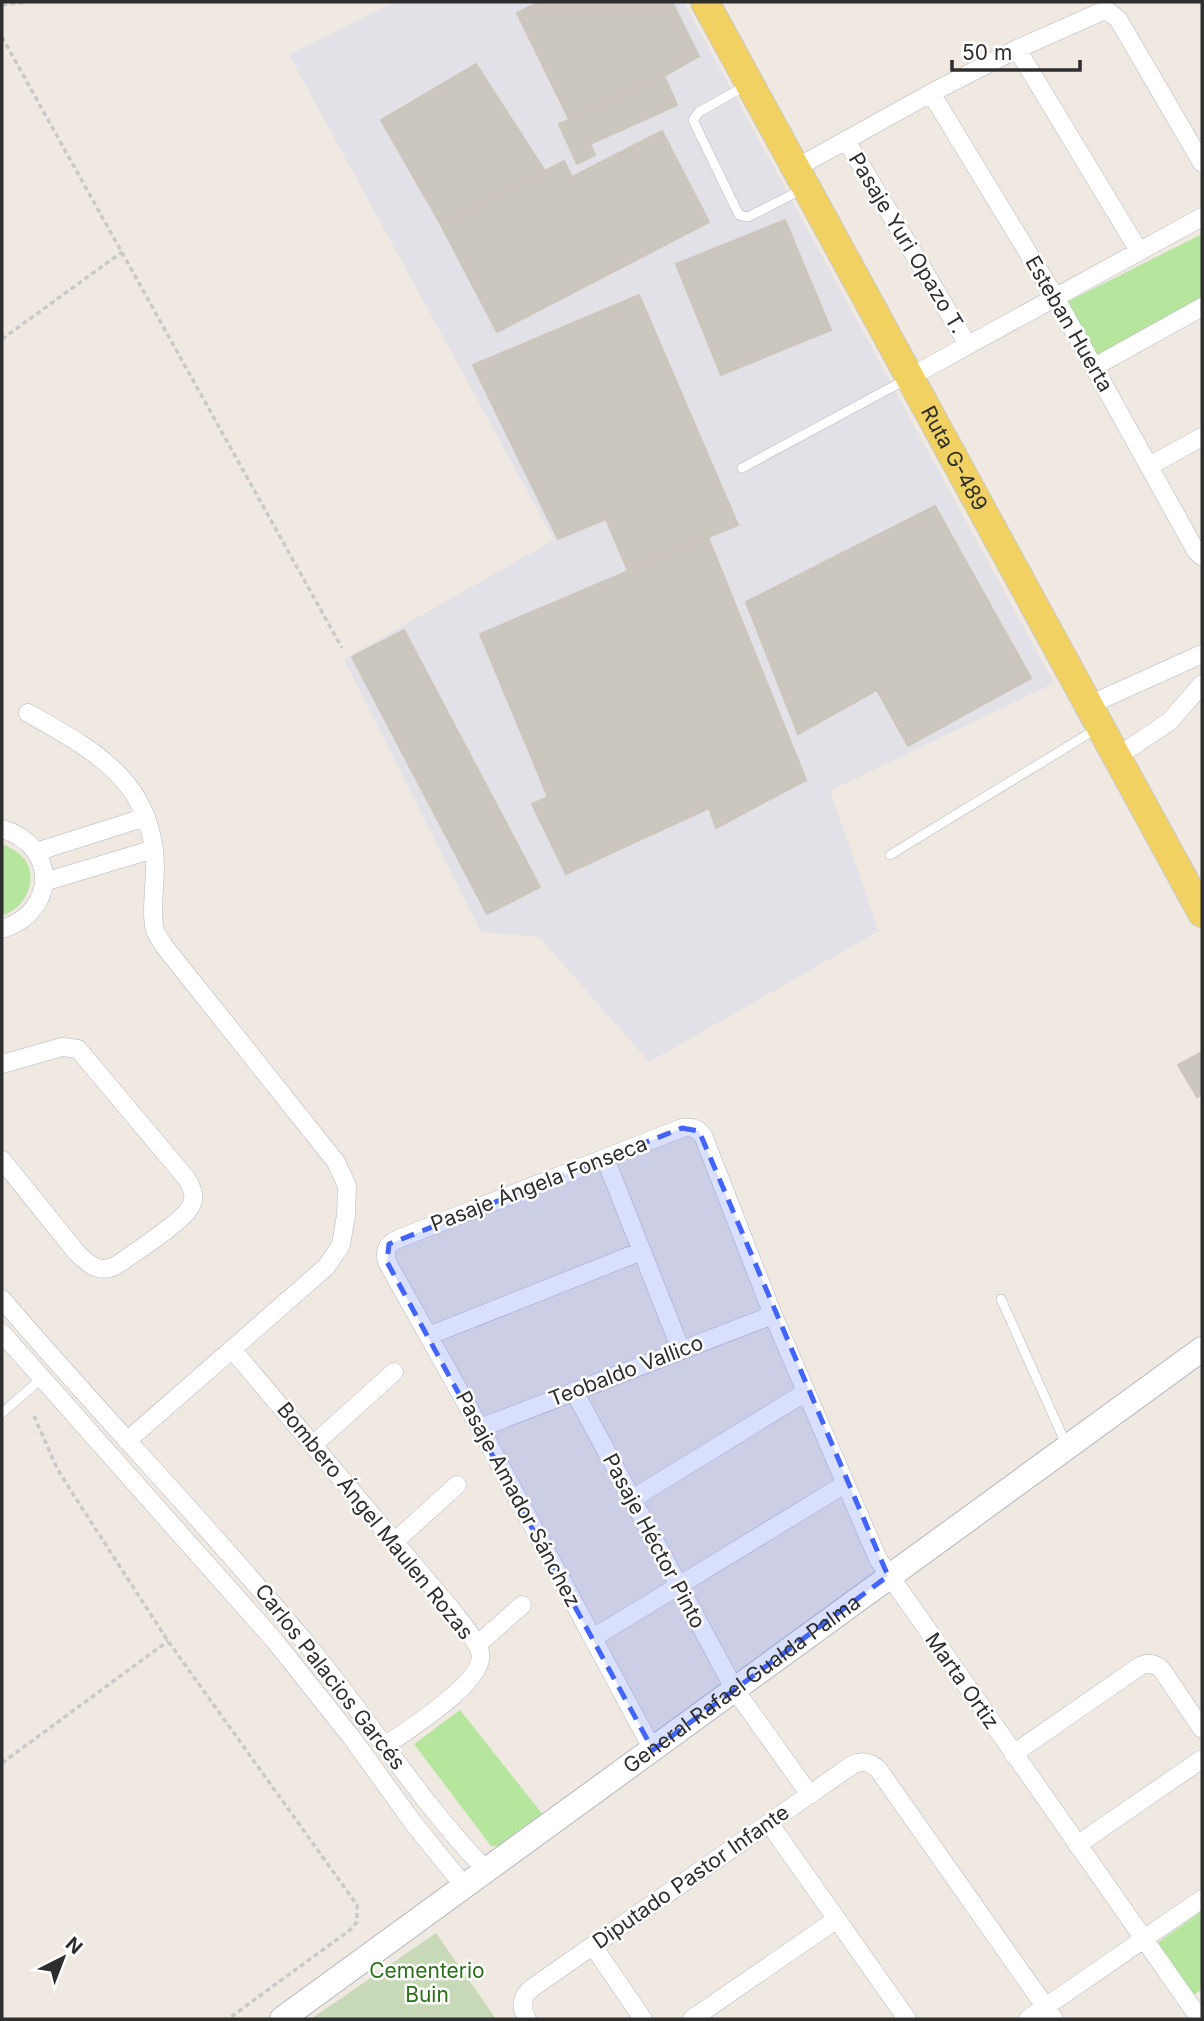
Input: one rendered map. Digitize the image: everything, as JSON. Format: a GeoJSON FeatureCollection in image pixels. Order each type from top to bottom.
{"type":"FeatureCollection","features":[{"type":"Feature","properties":{"kind":"main road","name":"Ruta G-489"},"geometry":{"type":"LineString","coordinates":[[705,2],[1202,913]]}},
{"type":"Feature","properties":{"kind":"main road","name":"General Rafael Gualda Palma"},"geometry":{"type":"LineString","coordinates":[[282,2019],[1202,1349]]}},
{"type":"Feature","properties":{"kind":"street"},"geometry":{"type":"LineString","coordinates":[[801,178],[846,140],[1017,49],[1097,12],[1109,12],[1118,19],[1202,163]]}},
{"type":"Feature","properties":{"kind":"street"},"geometry":{"type":"LineString","coordinates":[[1017,49],[1139,251]]}},
{"type":"Feature","properties":{"kind":"street","name":"Esteban Huerta"},"geometry":{"type":"LineString","coordinates":[[931,93],[1055,297],[1196,551],[1202,557]]}},
{"type":"Feature","properties":{"kind":"street","name":"Pasaje Yuri Opazo T."},"geometry":{"type":"LineString","coordinates":[[846,140],[968,345]]}},
{"type":"Feature","properties":{"kind":"street"},"geometry":{"type":"LineString","coordinates":[[910,377],[1202,216]]}},
{"type":"Feature","properties":{"kind":"street"},"geometry":{"type":"LineString","coordinates":[[1094,367],[1202,307]]}},
{"type":"Feature","properties":{"kind":"street"},"geometry":{"type":"LineString","coordinates":[[1149,466],[1202,437]]}},
{"type":"Feature","properties":{"kind":"street"},"geometry":{"type":"LineString","coordinates":[[1095,716],[1202,653]]}},
{"type":"Feature","properties":{"kind":"street"},"geometry":{"type":"LineString","coordinates":[[1117,757],[1170,721],[1202,684]]}},
{"type":"Feature","properties":{"kind":"street"},"geometry":{"type":"LineString","coordinates":[[28,713],[88,747],[116,769],[146,817],[154,849],[155,930],[164,946],[336,1162],[347,1186],[341,1245],[326,1267],[127,1441]]}},
{"type":"Feature","properties":{"kind":"street"},"geometry":{"type":"LineString","coordinates":[[36,852],[146,817]]}},
{"type":"Feature","properties":{"kind":"street"},"geometry":{"type":"LineString","coordinates":[[2,829],[22,837],[36,852],[43,870],[44,883],[39,902],[33,910],[19,923],[2,929]]}},
{"type":"Feature","properties":{"kind":"street"},"geometry":{"type":"LineString","coordinates":[[44,883],[154,849]]}},
{"type":"Feature","properties":{"kind":"street"},"geometry":{"type":"LineString","coordinates":[[2,1064],[62,1047],[78,1049],[187,1179],[194,1199],[184,1215],[120,1263],[111,1268],[98,1269],[77,1254],[2,1160]]}},
{"type":"Feature","properties":{"kind":"street","name":"Pasaje Ángela Fonseca"},"geometry":{"type":"LineString","coordinates":[[387,1248],[398,1239],[682,1128],[695,1128]]}},
{"type":"Feature","properties":{"kind":"street","name":"Marta Ortiz"},"geometry":{"type":"LineString","coordinates":[[695,1128],[704,1138],[773,1315],[878,1559],[1144,1940],[1198,2009]]}},
{"type":"Feature","properties":{"kind":"street"},"geometry":{"type":"LineString","coordinates":[[605,1158],[681,1350]]}},
{"type":"Feature","properties":{"kind":"street","name":"Pasaje Amador Sánchez"},"geometry":{"type":"LineString","coordinates":[[387,1248],[387,1262],[480,1428],[653,1750]]}},
{"type":"Feature","properties":{"kind":"street"},"geometry":{"type":"LineString","coordinates":[[428,1335],[642,1251]]}},
{"type":"Feature","properties":{"kind":"street","name":"Carlos Palacios Garcés"},"geometry":{"type":"LineString","coordinates":[[2,1299],[278,1610],[386,1745],[443,1823],[486,1870]]}},
{"type":"Feature","properties":{"kind":"street","name":"Teobaldo Vallico"},"geometry":{"type":"LineString","coordinates":[[480,1428],[773,1315]]}},
{"type":"Feature","properties":{"kind":"street","name":"Carlos Palacios Garcés"},"geometry":{"type":"LineString","coordinates":[[2,1333],[274,1640],[464,1886]]}},
{"type":"Feature","properties":{"kind":"street","name":"Bombero Ángel Maulen Rozas"},"geometry":{"type":"LineString","coordinates":[[232,1349],[451,1609],[480,1650],[481,1662],[469,1682],[386,1745]]}},
{"type":"Feature","properties":{"kind":"street"},"geometry":{"type":"LineString","coordinates":[[313,1445],[394,1372]]}},
{"type":"Feature","properties":{"kind":"street","name":"Pasaje Héctor Pinto"},"geometry":{"type":"LineString","coordinates":[[573,1391],[735,1690],[810,1795]]}},
{"type":"Feature","properties":{"kind":"street"},"geometry":{"type":"LineString","coordinates":[[632,1499],[806,1392]]}},
{"type":"Feature","properties":{"kind":"street"},"geometry":{"type":"LineString","coordinates":[[593,1638],[845,1484]]}},
{"type":"Feature","properties":{"kind":"street"},"geometry":{"type":"LineString","coordinates":[[394,1542],[457,1485]]}},
{"type":"Feature","properties":{"kind":"street"},"geometry":{"type":"LineString","coordinates":[[152,1503],[169,1488]]}},
{"type":"Feature","properties":{"kind":"street"},"geometry":{"type":"LineString","coordinates":[[477,1645],[522,1605]]}},
{"type":"Feature","properties":{"kind":"street"},"geometry":{"type":"LineString","coordinates":[[1013,1754],[1140,1666],[1148,1664],[1156,1665],[1162,1670],[1202,1729]]}},
{"type":"Feature","properties":{"kind":"street"},"geometry":{"type":"LineString","coordinates":[[1077,1845],[1202,1759]]}},
{"type":"Feature","properties":{"kind":"street","name":"Diputado Pastor Infante"},"geometry":{"type":"LineString","coordinates":[[527,2019],[523,2012],[523,2001],[528,1991],[852,1765],[866,1762],[878,1769],[1050,2014]]}},
{"type":"Feature","properties":{"kind":"street"},"geometry":{"type":"LineString","coordinates":[[769,1823],[837,1919],[900,2017]]}},
{"type":"Feature","properties":{"kind":"street"},"geometry":{"type":"LineString","coordinates":[[1028,2019],[1050,2014],[1144,1940],[1202,1899]]}},
{"type":"Feature","properties":{"kind":"street"},"geometry":{"type":"LineString","coordinates":[[692,2019],[837,1919]]}},
{"type":"Feature","properties":{"kind":"street"},"geometry":{"type":"LineString","coordinates":[[593,1946],[643,2019]]}},
{"type":"Feature","properties":{"kind":"lane"},"geometry":{"type":"LineString","coordinates":[[750,83],[699,112],[693,120],[739,215],[748,217],[801,178]]}},
{"type":"Feature","properties":{"kind":"lane"},"geometry":{"type":"LineString","coordinates":[[742,468],[910,377]]}},
{"type":"Feature","properties":{"kind":"lane"},"geometry":{"type":"LineString","coordinates":[[890,855],[1095,716]]}},
{"type":"Feature","properties":{"kind":"lane"},"geometry":{"type":"LineString","coordinates":[[1001,1299],[1068,1448]]}},
{"type":"Feature","properties":{"kind":"lane"},"geometry":{"type":"LineString","coordinates":[[2,1413],[41,1378]]}},
{"type":"Feature","properties":{"kind":"path"},"geometry":{"type":"LineString","coordinates":[[2,5],[26,2]]}},
{"type":"Feature","properties":{"kind":"path"},"geometry":{"type":"LineString","coordinates":[[2,37],[342,648]]}},
{"type":"Feature","properties":{"kind":"path"},"geometry":{"type":"LineString","coordinates":[[2,339],[122,252]]}},
{"type":"Feature","properties":{"kind":"path"},"geometry":{"type":"LineString","coordinates":[[34,1416],[68,1485],[168,1641],[359,1910],[357,1922],[351,1930],[228,2019]]}},
{"type":"Feature","properties":{"kind":"path"},"geometry":{"type":"LineString","coordinates":[[2,1763],[168,1641]]}},
{"type":"Feature","properties":{"kind":"highlighted area"},"geometry":{"type":"Polygon","coordinates":[[[682,1128],[699,1131],[888,1576],[653,1750],[387,1262],[389,1244],[682,1128]]]}},
{"type":"Feature","properties":{"kind":"shaded area"},"geometry":{"type":"Polygon","coordinates":[[[395,2],[684,2],[1054,683],[830,791],[879,931],[649,1062],[539,937],[481,932],[344,659],[554,540],[289,55],[395,2]]]}},
{"type":"Feature","properties":{"kind":"green space"},"geometry":{"type":"Polygon","coordinates":[[[1202,234],[1202,300],[1099,357],[1067,302],[1202,234]]]}},
{"type":"Feature","properties":{"kind":"green space"},"geometry":{"type":"Polygon","coordinates":[[[2,844],[23,858],[28,865],[30,881],[29,889],[21,903],[2,915],[2,844]]]}},
{"type":"Feature","properties":{"kind":"green space"},"geometry":{"type":"Polygon","coordinates":[[[460,1710],[544,1816],[502,1846],[491,1846],[414,1744],[460,1710]]]}},
{"type":"Feature","properties":{"kind":"green space"},"geometry":{"type":"Polygon","coordinates":[[[1202,1911],[1202,1989],[1194,1995],[1156,1944],[1202,1911]]]}},
{"type":"Feature","properties":{"kind":"green space","name":"Cementerio Buin"},"geometry":{"type":"Polygon","coordinates":[[[436,1933],[496,2019],[311,2019],[436,1933]]]}},
{"type":"Feature","properties":{"kind":"building"},"geometry":{"type":"Polygon","coordinates":[[[539,2],[672,2],[699,56],[664,76],[569,119],[517,13],[539,2]]]}},
{"type":"Feature","properties":{"kind":"building"},"geometry":{"type":"Polygon","coordinates":[[[476,64],[545,171],[441,225],[381,120],[476,64]]]}},
{"type":"Feature","properties":{"kind":"building"},"geometry":{"type":"Polygon","coordinates":[[[664,76],[677,105],[590,144],[595,155],[577,164],[559,124],[664,76]]]}},
{"type":"Feature","properties":{"kind":"building"},"geometry":{"type":"Polygon","coordinates":[[[662,131],[709,222],[497,332],[441,225],[564,161],[572,177],[662,131]]]}},
{"type":"Feature","properties":{"kind":"building"},"geometry":{"type":"Polygon","coordinates":[[[785,220],[831,330],[721,375],[676,264],[785,220]]]}},
{"type":"Feature","properties":{"kind":"building"},"geometry":{"type":"Polygon","coordinates":[[[639,295],[738,525],[628,571],[606,519],[558,539],[473,365],[639,295]]]}},
{"type":"Feature","properties":{"kind":"building"},"geometry":{"type":"Polygon","coordinates":[[[935,506],[1031,678],[908,746],[877,690],[798,734],[746,602],[935,506]]]}},
{"type":"Feature","properties":{"kind":"building"},"geometry":{"type":"Polygon","coordinates":[[[708,537],[806,780],[716,828],[709,808],[566,874],[532,804],[548,797],[480,634],[708,537]]]}},
{"type":"Feature","properties":{"kind":"building"},"geometry":{"type":"Polygon","coordinates":[[[404,630],[540,887],[487,914],[352,657],[404,630]]]}},
{"type":"Feature","properties":{"kind":"building"},"geometry":{"type":"Polygon","coordinates":[[[1202,1052],[1202,1095],[1197,1097],[1178,1065],[1202,1052]]]}}]}
